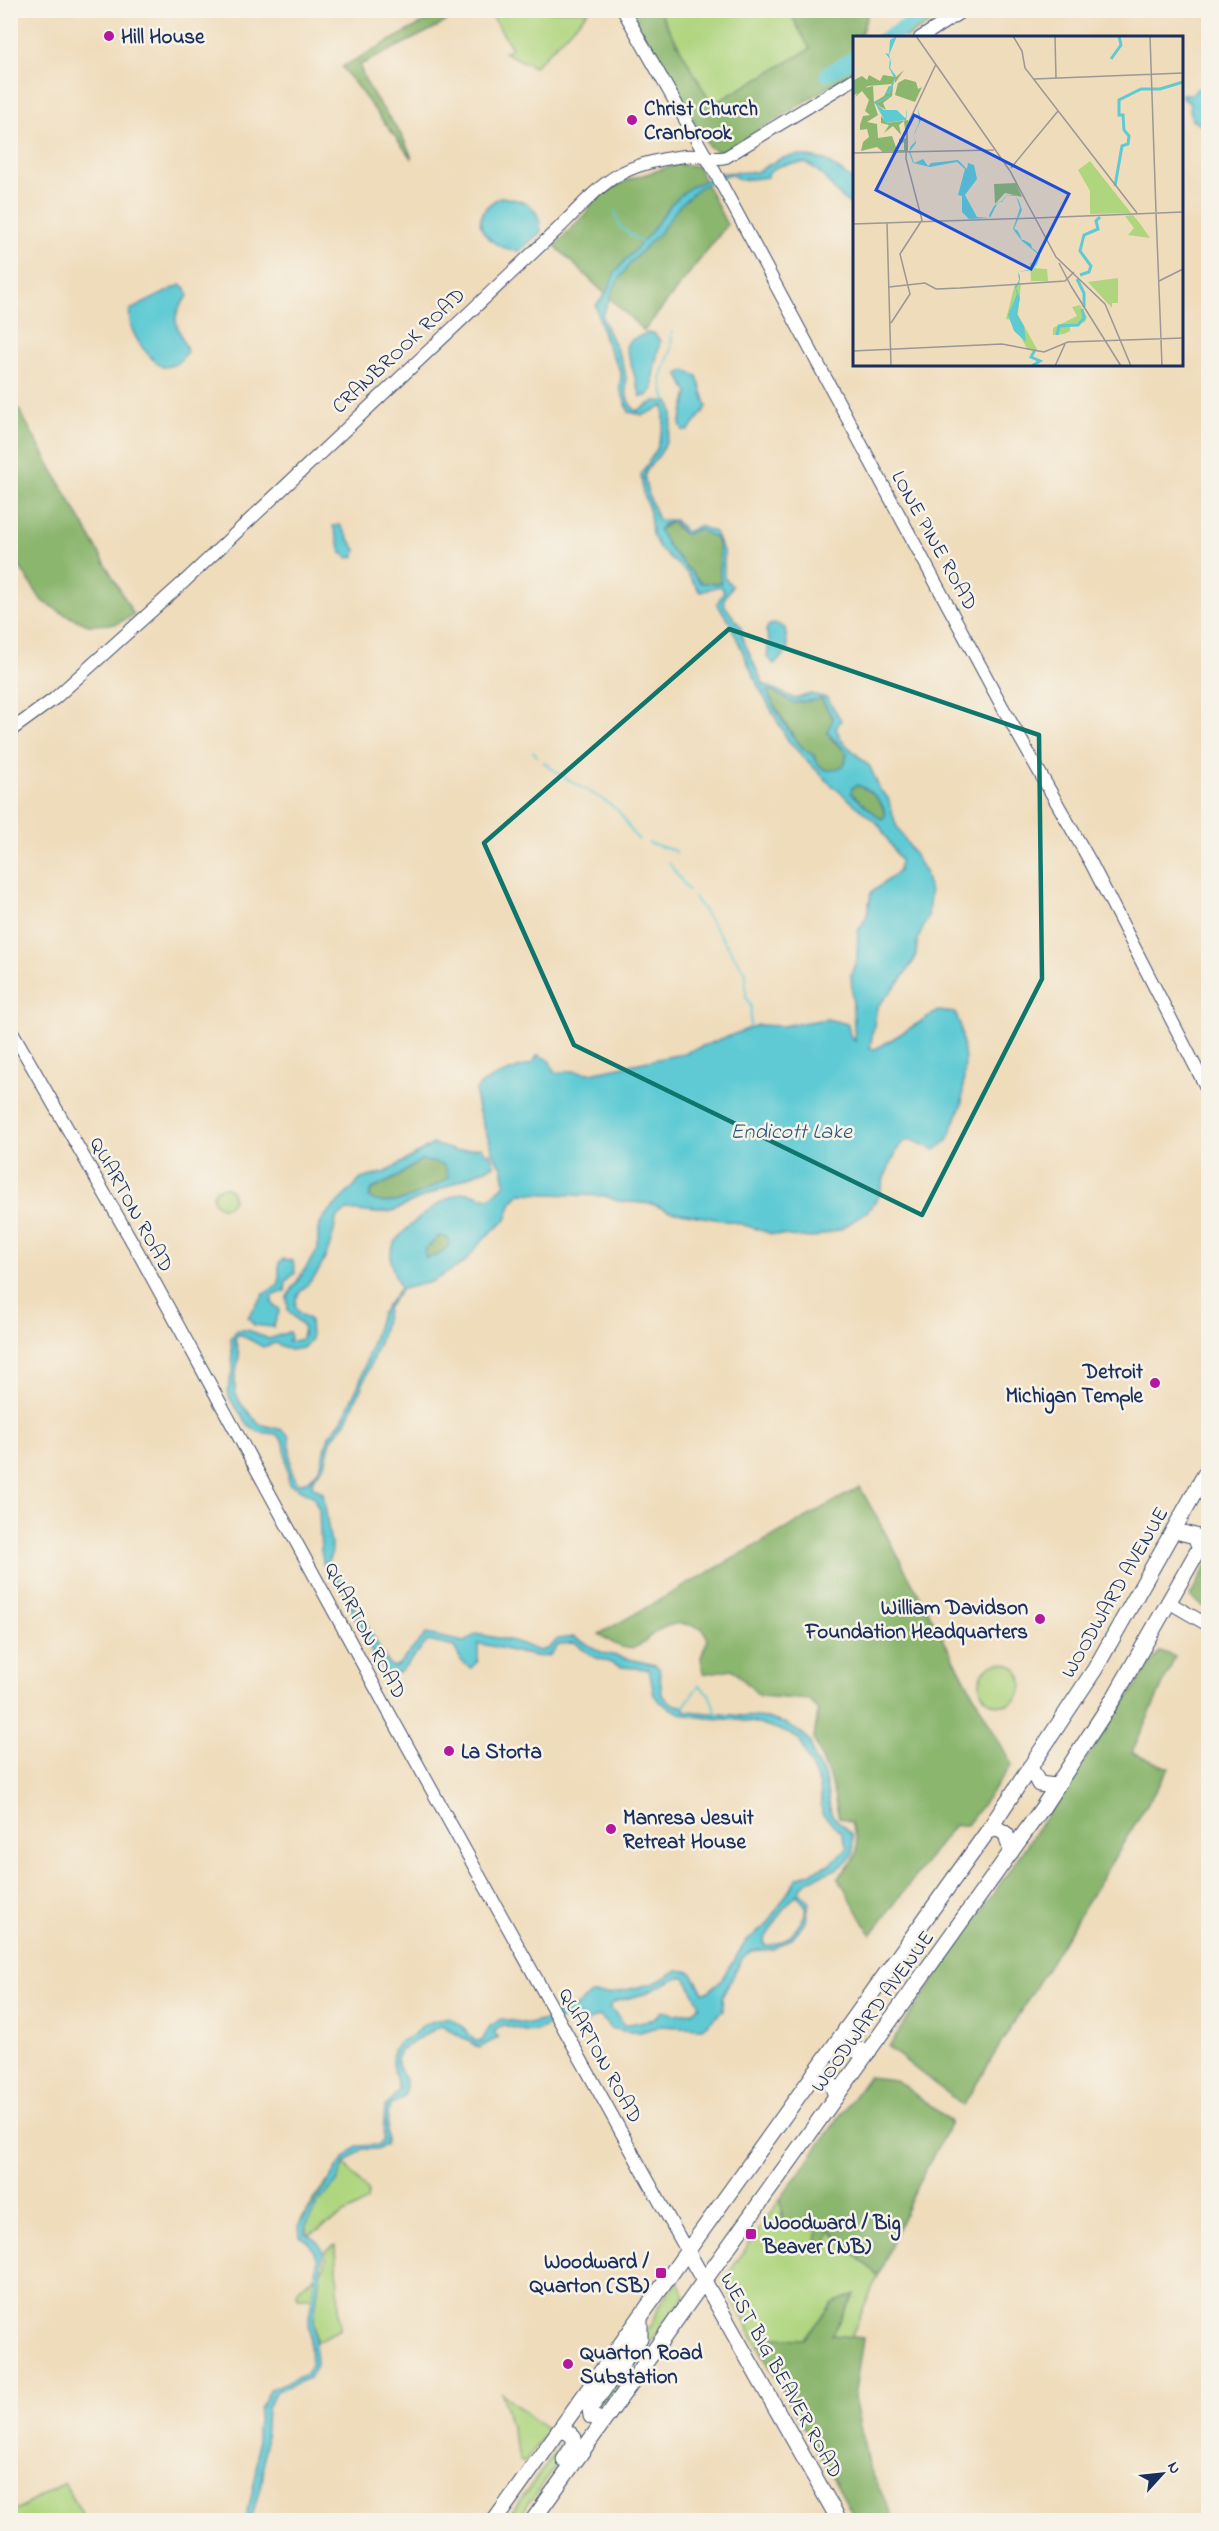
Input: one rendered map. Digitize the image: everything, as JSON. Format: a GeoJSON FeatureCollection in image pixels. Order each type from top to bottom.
{"type":"FeatureCollection","features":[{"type":"Feature","properties":{"kind":"main road","name":"WOODWARD AVENUE"},"geometry":{"type":"LineString","coordinates":[[687,2251],[988,1831],[1095,1669],[1208,1473]]}},
{"type":"Feature","properties":{"kind":"main road"},"geometry":{"type":"LineString","coordinates":[[1175,1530],[1195,1536],[1200,1548]]}},
{"type":"Feature","properties":{"kind":"main road","name":"WOODWARD AVENUE"},"geometry":{"type":"LineString","coordinates":[[548,2499],[1011,1852],[1114,1698],[1209,1533]]}},
{"type":"Feature","properties":{"kind":"main road"},"geometry":{"type":"LineString","coordinates":[[1030,1767],[1039,1784],[1056,1786]]}},
{"type":"Feature","properties":{"kind":"main road"},"geometry":{"type":"LineString","coordinates":[[988,1831],[998,1829],[1006,1834],[1011,1852]]}},
{"type":"Feature","properties":{"kind":"main road"},"geometry":{"type":"LineString","coordinates":[[846,2029],[847,2039],[855,2049],[869,2050]]}},
{"type":"Feature","properties":{"kind":"main road"},"geometry":{"type":"LineString","coordinates":[[816,2072],[824,2075],[833,2085],[836,2097]]}},
{"type":"Feature","properties":{"kind":"main road"},"geometry":{"type":"LineString","coordinates":[[495,2520],[687,2251]]}},
{"type":"Feature","properties":{"kind":"main road","name":"WEST BIG BEAVER ROAD"},"geometry":{"type":"LineString","coordinates":[[687,2251],[839,2520]]}},
{"type":"Feature","properties":{"kind":"main road"},"geometry":{"type":"LineString","coordinates":[[603,2421],[591,2416],[590,2409],[640,2338],[640,2318]]}},
{"type":"Feature","properties":{"kind":"main road"},"geometry":{"type":"LineString","coordinates":[[533,2520],[548,2499],[562,2465],[574,2445],[573,2436],[560,2430]]}},
{"type":"Feature","properties":{"kind":"street","name":"LONE PINE ROAD"},"geometry":{"type":"LineString","coordinates":[[622,10],[725,190],[1003,708],[1091,863],[1209,1091]]}},
{"type":"Feature","properties":{"kind":"street"},"geometry":{"type":"LineString","coordinates":[[923,36],[964,10]]}},
{"type":"Feature","properties":{"kind":"street","name":"CRANBROOK ROAD"},"geometry":{"type":"LineString","coordinates":[[10,731],[54,699],[186,580],[560,227],[603,183],[648,161],[691,155],[707,158],[726,157],[853,80]]}},
{"type":"Feature","properties":{"kind":"street","name":"QUARTON ROAD"},"geometry":{"type":"LineString","coordinates":[[10,1028],[138,1252],[687,2251]]}},
{"type":"Feature","properties":{"kind":"street"},"geometry":{"type":"LineString","coordinates":[[1170,1604],[1209,1625]]}},
{"type":"Feature","properties":{"kind":"highlighted area"},"geometry":{"type":"Polygon","coordinates":[[[729,629],[1039,735],[1042,979],[922,1215],[574,1045],[484,843],[729,629]]]}},
{"type":"Feature","properties":{"kind":"green space"},"geometry":{"type":"Polygon","coordinates":[[[423,11],[461,11],[437,27],[360,65],[370,90],[401,134],[412,159],[342,67],[428,20],[423,11]]]}},
{"type":"Feature","properties":{"kind":"green space"},"geometry":{"type":"Polygon","coordinates":[[[489,11],[589,11],[534,67],[504,52],[512,48],[489,11]]]}},
{"type":"Feature","properties":{"kind":"green space"},"geometry":{"type":"Polygon","coordinates":[[[631,11],[659,11],[712,105],[810,49],[789,11],[869,11],[860,36],[853,36],[853,72],[736,145],[719,152],[709,147],[631,11]]]}},
{"type":"Feature","properties":{"kind":"green space"},"geometry":{"type":"Polygon","coordinates":[[[659,11],[738,11],[741,15],[750,11],[789,11],[811,49],[712,105],[659,11]]]}},
{"type":"Feature","properties":{"kind":"green space"},"geometry":{"type":"Polygon","coordinates":[[[920,11],[950,11],[909,36],[878,36],[920,11]]]}},
{"type":"Feature","properties":{"kind":"green space"},"geometry":{"type":"Polygon","coordinates":[[[678,164],[697,166],[727,225],[644,331],[555,246],[586,213],[595,197],[630,179],[678,164]]]}},
{"type":"Feature","properties":{"kind":"green space"},"geometry":{"type":"Polygon","coordinates":[[[11,403],[19,410],[134,615],[116,624],[88,625],[66,615],[42,601],[11,553],[11,403]]]}},
{"type":"Feature","properties":{"kind":"green space"},"geometry":{"type":"Polygon","coordinates":[[[671,522],[683,534],[698,529],[713,535],[720,547],[721,583],[701,583],[670,549],[658,530],[671,522]]]}},
{"type":"Feature","properties":{"kind":"green space"},"geometry":{"type":"Polygon","coordinates":[[[771,690],[795,703],[821,698],[833,719],[830,738],[847,753],[845,764],[833,771],[816,763],[786,725],[767,691],[771,690]]]}},
{"type":"Feature","properties":{"kind":"green space"},"geometry":{"type":"Polygon","coordinates":[[[857,785],[876,797],[885,817],[881,819],[851,793],[852,788],[857,785]]]}},
{"type":"Feature","properties":{"kind":"green space"},"geometry":{"type":"Polygon","coordinates":[[[421,1160],[446,1165],[449,1178],[421,1193],[398,1201],[387,1203],[369,1197],[372,1190],[397,1177],[421,1160]]]}},
{"type":"Feature","properties":{"kind":"green space"},"geometry":{"type":"Polygon","coordinates":[[[219,1187],[227,1187],[233,1193],[233,1201],[227,1207],[219,1207],[213,1201],[213,1193],[219,1187]]]}},
{"type":"Feature","properties":{"kind":"green space"},"geometry":{"type":"Polygon","coordinates":[[[442,1236],[449,1239],[449,1245],[438,1255],[426,1258],[425,1250],[433,1239],[442,1236]]]}},
{"type":"Feature","properties":{"kind":"green space"},"geometry":{"type":"Polygon","coordinates":[[[860,1487],[1012,1765],[967,1825],[954,1825],[871,1935],[838,1877],[855,1858],[856,1840],[851,1822],[839,1817],[830,1779],[814,1739],[818,1711],[810,1700],[760,1696],[732,1669],[703,1674],[701,1657],[708,1639],[702,1628],[674,1624],[662,1628],[633,1648],[614,1644],[599,1634],[860,1487]]]}},
{"type":"Feature","properties":{"kind":"green space"},"geometry":{"type":"Polygon","coordinates":[[[1208,1563],[1208,1609],[1190,1597],[1208,1563]]]}},
{"type":"Feature","properties":{"kind":"green space"},"geometry":{"type":"Polygon","coordinates":[[[1160,1651],[1175,1657],[1132,1753],[1169,1768],[963,2106],[888,2047],[1160,1651]]]}},
{"type":"Feature","properties":{"kind":"green space"},"geometry":{"type":"Polygon","coordinates":[[[1001,1663],[1009,1664],[1016,1669],[1021,1676],[1021,1692],[1016,1699],[1009,1704],[1001,1705],[993,1704],[986,1699],[981,1692],[980,1684],[981,1676],[986,1669],[993,1664],[1001,1663]]]}},
{"type":"Feature","properties":{"kind":"green space"},"geometry":{"type":"Polygon","coordinates":[[[868,2077],[896,2080],[951,2122],[917,2186],[878,2276],[830,2230],[826,2249],[816,2240],[819,2226],[796,2221],[783,2227],[781,2198],[868,2077]]]}},
{"type":"Feature","properties":{"kind":"green space"},"geometry":{"type":"Polygon","coordinates":[[[344,2163],[368,2192],[367,2201],[309,2235],[301,2220],[322,2188],[339,2172],[344,2163]]]}},
{"type":"Feature","properties":{"kind":"green space"},"geometry":{"type":"Polygon","coordinates":[[[781,2198],[783,2227],[796,2221],[819,2226],[826,2248],[829,2229],[878,2276],[851,2337],[831,2336],[854,2295],[833,2303],[805,2339],[774,2338],[758,2346],[723,2281],[781,2198]]]}},
{"type":"Feature","properties":{"kind":"green space"},"geometry":{"type":"Polygon","coordinates":[[[336,2245],[340,2329],[316,2342],[312,2298],[298,2298],[297,2293],[324,2267],[325,2251],[336,2245]]]}},
{"type":"Feature","properties":{"kind":"green space"},"geometry":{"type":"Polygon","coordinates":[[[677,2280],[685,2295],[605,2406],[600,2409],[597,2406],[599,2400],[653,2323],[660,2304],[677,2280]]]}},
{"type":"Feature","properties":{"kind":"green space"},"geometry":{"type":"Polygon","coordinates":[[[855,2294],[831,2335],[863,2338],[854,2398],[868,2464],[894,2520],[856,2520],[758,2346],[774,2338],[805,2339],[833,2303],[855,2294]]]}},
{"type":"Feature","properties":{"kind":"green space"},"geometry":{"type":"Polygon","coordinates":[[[502,2393],[547,2430],[525,2463],[520,2461],[502,2393]]]}},
{"type":"Feature","properties":{"kind":"green space"},"geometry":{"type":"Polygon","coordinates":[[[562,2443],[566,2443],[568,2447],[563,2456],[517,2520],[506,2520],[562,2443]]]}},
{"type":"Feature","properties":{"kind":"green space"},"geometry":{"type":"Polygon","coordinates":[[[64,2483],[86,2520],[11,2520],[11,2513],[64,2483]]]}},
{"type":"Feature","properties":{"kind":"water"},"geometry":{"type":"Polygon","coordinates":[[[1208,85],[1208,122],[1201,125],[1192,120],[1189,102],[1183,99],[1183,94],[1191,94],[1201,86],[1208,85]]]}},
{"type":"Feature","properties":{"kind":"water","name":"Endicott Lake"},"geometry":{"type":"Polygon","coordinates":[[[798,155],[825,160],[853,180],[853,205],[841,197],[820,173],[806,163],[778,167],[767,177],[741,180],[730,174],[700,187],[679,206],[661,231],[631,262],[616,284],[602,316],[622,361],[627,397],[632,407],[637,411],[655,401],[669,402],[671,407],[671,427],[666,441],[645,475],[647,491],[658,520],[675,520],[686,532],[699,526],[715,532],[724,553],[724,577],[732,586],[724,599],[725,606],[741,627],[742,637],[763,684],[795,699],[810,694],[827,698],[841,720],[836,728],[841,740],[870,767],[880,790],[888,798],[896,825],[925,872],[930,893],[928,917],[918,939],[915,959],[901,980],[877,1007],[870,1048],[875,1049],[881,1046],[938,1011],[955,1013],[960,1024],[965,1060],[962,1103],[947,1141],[935,1150],[912,1140],[905,1141],[898,1148],[884,1178],[879,1196],[868,1211],[841,1229],[811,1238],[772,1234],[738,1223],[669,1211],[652,1204],[618,1201],[605,1196],[521,1193],[512,1202],[506,1220],[484,1238],[464,1263],[431,1282],[402,1289],[388,1307],[380,1340],[363,1384],[346,1422],[331,1440],[325,1465],[313,1479],[312,1486],[323,1493],[332,1552],[327,1564],[347,1587],[352,1604],[363,1618],[388,1663],[394,1667],[399,1664],[426,1634],[464,1642],[476,1634],[514,1641],[539,1651],[547,1649],[558,1639],[574,1637],[603,1653],[655,1665],[659,1668],[662,1695],[673,1704],[684,1707],[686,1711],[766,1718],[787,1724],[803,1734],[810,1742],[814,1759],[824,1775],[831,1814],[852,1835],[853,1853],[841,1866],[804,1884],[799,1891],[809,1901],[806,1922],[792,1938],[774,1949],[751,1951],[743,1957],[722,1997],[723,2011],[702,2028],[660,2026],[640,2032],[629,2032],[610,2028],[600,2016],[587,2022],[582,2017],[571,2014],[536,2031],[503,2025],[494,2032],[498,2038],[479,2048],[442,2025],[401,2049],[396,2059],[405,2081],[406,2091],[401,2100],[389,2108],[386,2145],[377,2149],[362,2149],[345,2163],[337,2182],[318,2203],[305,2228],[305,2232],[317,2241],[323,2252],[314,2319],[316,2365],[309,2378],[277,2391],[267,2407],[263,2477],[251,2520],[246,2520],[257,2470],[257,2429],[260,2408],[271,2389],[306,2374],[311,2364],[309,2318],[318,2259],[308,2241],[300,2236],[299,2226],[344,2158],[357,2146],[378,2145],[383,2141],[385,2107],[399,2090],[392,2064],[393,2050],[399,2042],[412,2036],[424,2024],[448,2017],[464,2028],[475,2041],[482,2041],[490,2026],[502,2019],[529,2024],[545,2020],[567,2008],[577,2006],[591,1994],[609,1994],[655,1983],[678,1970],[691,1972],[703,1992],[709,1991],[721,1980],[747,1940],[767,1925],[797,1878],[830,1864],[847,1848],[842,1833],[822,1814],[820,1786],[799,1739],[780,1730],[746,1721],[696,1717],[673,1710],[654,1695],[649,1669],[622,1667],[592,1656],[575,1643],[559,1644],[550,1655],[545,1657],[478,1644],[478,1661],[471,1668],[462,1662],[454,1647],[428,1641],[399,1673],[388,1674],[375,1659],[342,1589],[324,1566],[319,1510],[313,1496],[289,1484],[284,1442],[276,1434],[259,1432],[250,1427],[230,1399],[228,1390],[233,1368],[231,1338],[237,1330],[248,1330],[269,1339],[289,1332],[291,1337],[288,1342],[302,1339],[304,1328],[288,1310],[287,1297],[318,1249],[318,1229],[323,1218],[361,1179],[386,1172],[433,1144],[456,1151],[481,1147],[486,1154],[490,1153],[494,1165],[393,1211],[377,1213],[347,1210],[336,1219],[323,1263],[296,1299],[297,1311],[310,1320],[311,1339],[303,1348],[290,1350],[275,1343],[263,1347],[240,1334],[235,1338],[239,1356],[235,1392],[241,1404],[259,1424],[282,1430],[289,1436],[291,1470],[298,1484],[308,1481],[320,1468],[329,1436],[342,1420],[359,1384],[381,1314],[400,1288],[391,1261],[394,1244],[421,1216],[444,1201],[462,1193],[490,1198],[505,1184],[502,1166],[498,1163],[483,1126],[477,1103],[477,1089],[487,1081],[532,1063],[538,1055],[549,1060],[555,1073],[572,1071],[591,1073],[682,1054],[758,1025],[782,1026],[827,1019],[848,1024],[850,1036],[855,1041],[851,974],[857,959],[858,931],[867,916],[871,893],[899,871],[900,860],[879,825],[828,782],[789,742],[758,686],[729,621],[717,604],[724,591],[722,588],[719,586],[700,592],[687,573],[660,549],[652,534],[650,512],[643,492],[641,474],[657,449],[664,424],[664,406],[643,415],[629,412],[620,389],[621,373],[604,338],[596,306],[607,292],[615,272],[650,233],[672,203],[689,188],[720,173],[756,172],[782,158],[798,155]],[[674,522],[664,524],[659,530],[670,549],[701,583],[721,583],[716,538],[698,529],[685,535],[674,522]],[[771,690],[767,691],[780,717],[794,737],[807,752],[814,755],[819,765],[826,770],[831,770],[845,764],[847,753],[827,732],[833,719],[822,699],[793,703],[771,690]],[[857,785],[852,788],[851,793],[881,819],[885,817],[883,806],[876,797],[857,785]],[[421,1160],[397,1177],[372,1189],[369,1197],[387,1203],[398,1201],[421,1193],[449,1178],[444,1165],[421,1160]],[[439,1236],[425,1250],[426,1258],[438,1255],[449,1245],[448,1238],[439,1236]],[[797,1894],[784,1908],[764,1940],[764,1945],[778,1943],[791,1934],[801,1922],[807,1908],[797,1894]],[[678,1977],[644,1994],[614,2002],[610,2007],[625,2025],[654,2019],[663,2010],[673,2014],[692,2012],[700,2005],[685,1977],[678,1977]]]}},
{"type":"Feature","properties":{"kind":"water"},"geometry":{"type":"Polygon","coordinates":[[[501,197],[518,200],[530,206],[538,216],[541,232],[519,251],[496,244],[482,230],[480,221],[482,213],[501,197]]]}},
{"type":"Feature","properties":{"kind":"water"},"geometry":{"type":"Polygon","coordinates":[[[180,285],[186,288],[188,296],[178,311],[176,322],[187,351],[177,363],[162,367],[138,342],[131,326],[130,310],[180,285]]]}},
{"type":"Feature","properties":{"kind":"water"},"geometry":{"type":"Polygon","coordinates":[[[647,333],[654,333],[660,341],[653,375],[653,389],[648,395],[641,397],[626,347],[629,341],[647,333]]]}},
{"type":"Feature","properties":{"kind":"water"},"geometry":{"type":"Polygon","coordinates":[[[685,370],[697,376],[707,407],[688,431],[683,431],[680,424],[688,393],[678,374],[685,370]]]}},
{"type":"Feature","properties":{"kind":"water"},"geometry":{"type":"Polygon","coordinates":[[[340,525],[356,550],[355,556],[349,558],[342,553],[333,526],[340,525]]]}},
{"type":"Feature","properties":{"kind":"water"},"geometry":{"type":"Polygon","coordinates":[[[777,624],[785,628],[788,651],[774,664],[767,657],[769,641],[766,630],[769,625],[777,624]]]}},
{"type":"Feature","properties":{"kind":"water"},"geometry":{"type":"Polygon","coordinates":[[[283,1259],[293,1261],[295,1273],[286,1281],[285,1291],[272,1296],[272,1303],[280,1310],[273,1327],[254,1325],[248,1317],[264,1294],[279,1284],[279,1263],[283,1259]]]}},
{"type":"Feature","properties":{"kind":"waterway"},"geometry":{"type":"LineString","coordinates":[[889,36],[934,10]]}},
{"type":"Feature","properties":{"kind":"waterway"},"geometry":{"type":"LineString","coordinates":[[827,74],[853,59]]}},
{"type":"Feature","properties":{"kind":"waterway"},"geometry":{"type":"LineString","coordinates":[[615,211],[620,227],[643,244]]}},
{"type":"Feature","properties":{"kind":"waterway"},"geometry":{"type":"LineString","coordinates":[[666,402],[661,378],[671,351],[672,332]]}},
{"type":"Feature","properties":{"kind":"waterway"},"geometry":{"type":"LineString","coordinates":[[533,751],[537,756]]}},
{"type":"Feature","properties":{"kind":"waterway"},"geometry":{"type":"LineString","coordinates":[[544,762],[616,809],[639,840]]}},
{"type":"Feature","properties":{"kind":"waterway"},"geometry":{"type":"LineString","coordinates":[[649,843],[676,851],[675,853]]}},
{"type":"Feature","properties":{"kind":"waterway"},"geometry":{"type":"LineString","coordinates":[[669,863],[688,890]]}},
{"type":"Feature","properties":{"kind":"waterway"},"geometry":{"type":"LineString","coordinates":[[694,897],[746,973],[746,997],[751,1006],[750,1027]]}},
{"type":"Feature","properties":{"kind":"waterway"},"geometry":{"type":"LineString","coordinates":[[682,1709],[699,1685],[709,1694],[717,1714]]}},
{"type":"Feature","properties":{"kind":"place","name":"Hill House"},"geometry":{"type":"Point","coordinates":[109,36]}},
{"type":"Feature","properties":{"kind":"place","name":"Christ Church Cranbrook"},"geometry":{"type":"Point","coordinates":[632,120]}},
{"type":"Feature","properties":{"kind":"place","name":"Detroit Michigan Temple"},"geometry":{"type":"Point","coordinates":[1155,1383]}},
{"type":"Feature","properties":{"kind":"place","name":"William Davidson Foundation Headquarters"},"geometry":{"type":"Point","coordinates":[1040,1619]}},
{"type":"Feature","properties":{"kind":"place","name":"La Storta"},"geometry":{"type":"Point","coordinates":[449,1751]}},
{"type":"Feature","properties":{"kind":"place","name":"Manresa Jesuit Retreat House"},"geometry":{"type":"Point","coordinates":[611,1829]}},
{"type":"Feature","properties":{"kind":"place","name":"Woodward / Big Beaver (NB)"},"geometry":{"type":"Point","coordinates":[751,2234]}},
{"type":"Feature","properties":{"kind":"place","name":"Woodward / Quarton (SB)"},"geometry":{"type":"Point","coordinates":[661,2273]}},
{"type":"Feature","properties":{"kind":"place","name":"Quarton Road Substation"},"geometry":{"type":"Point","coordinates":[568,2364]}}]}
